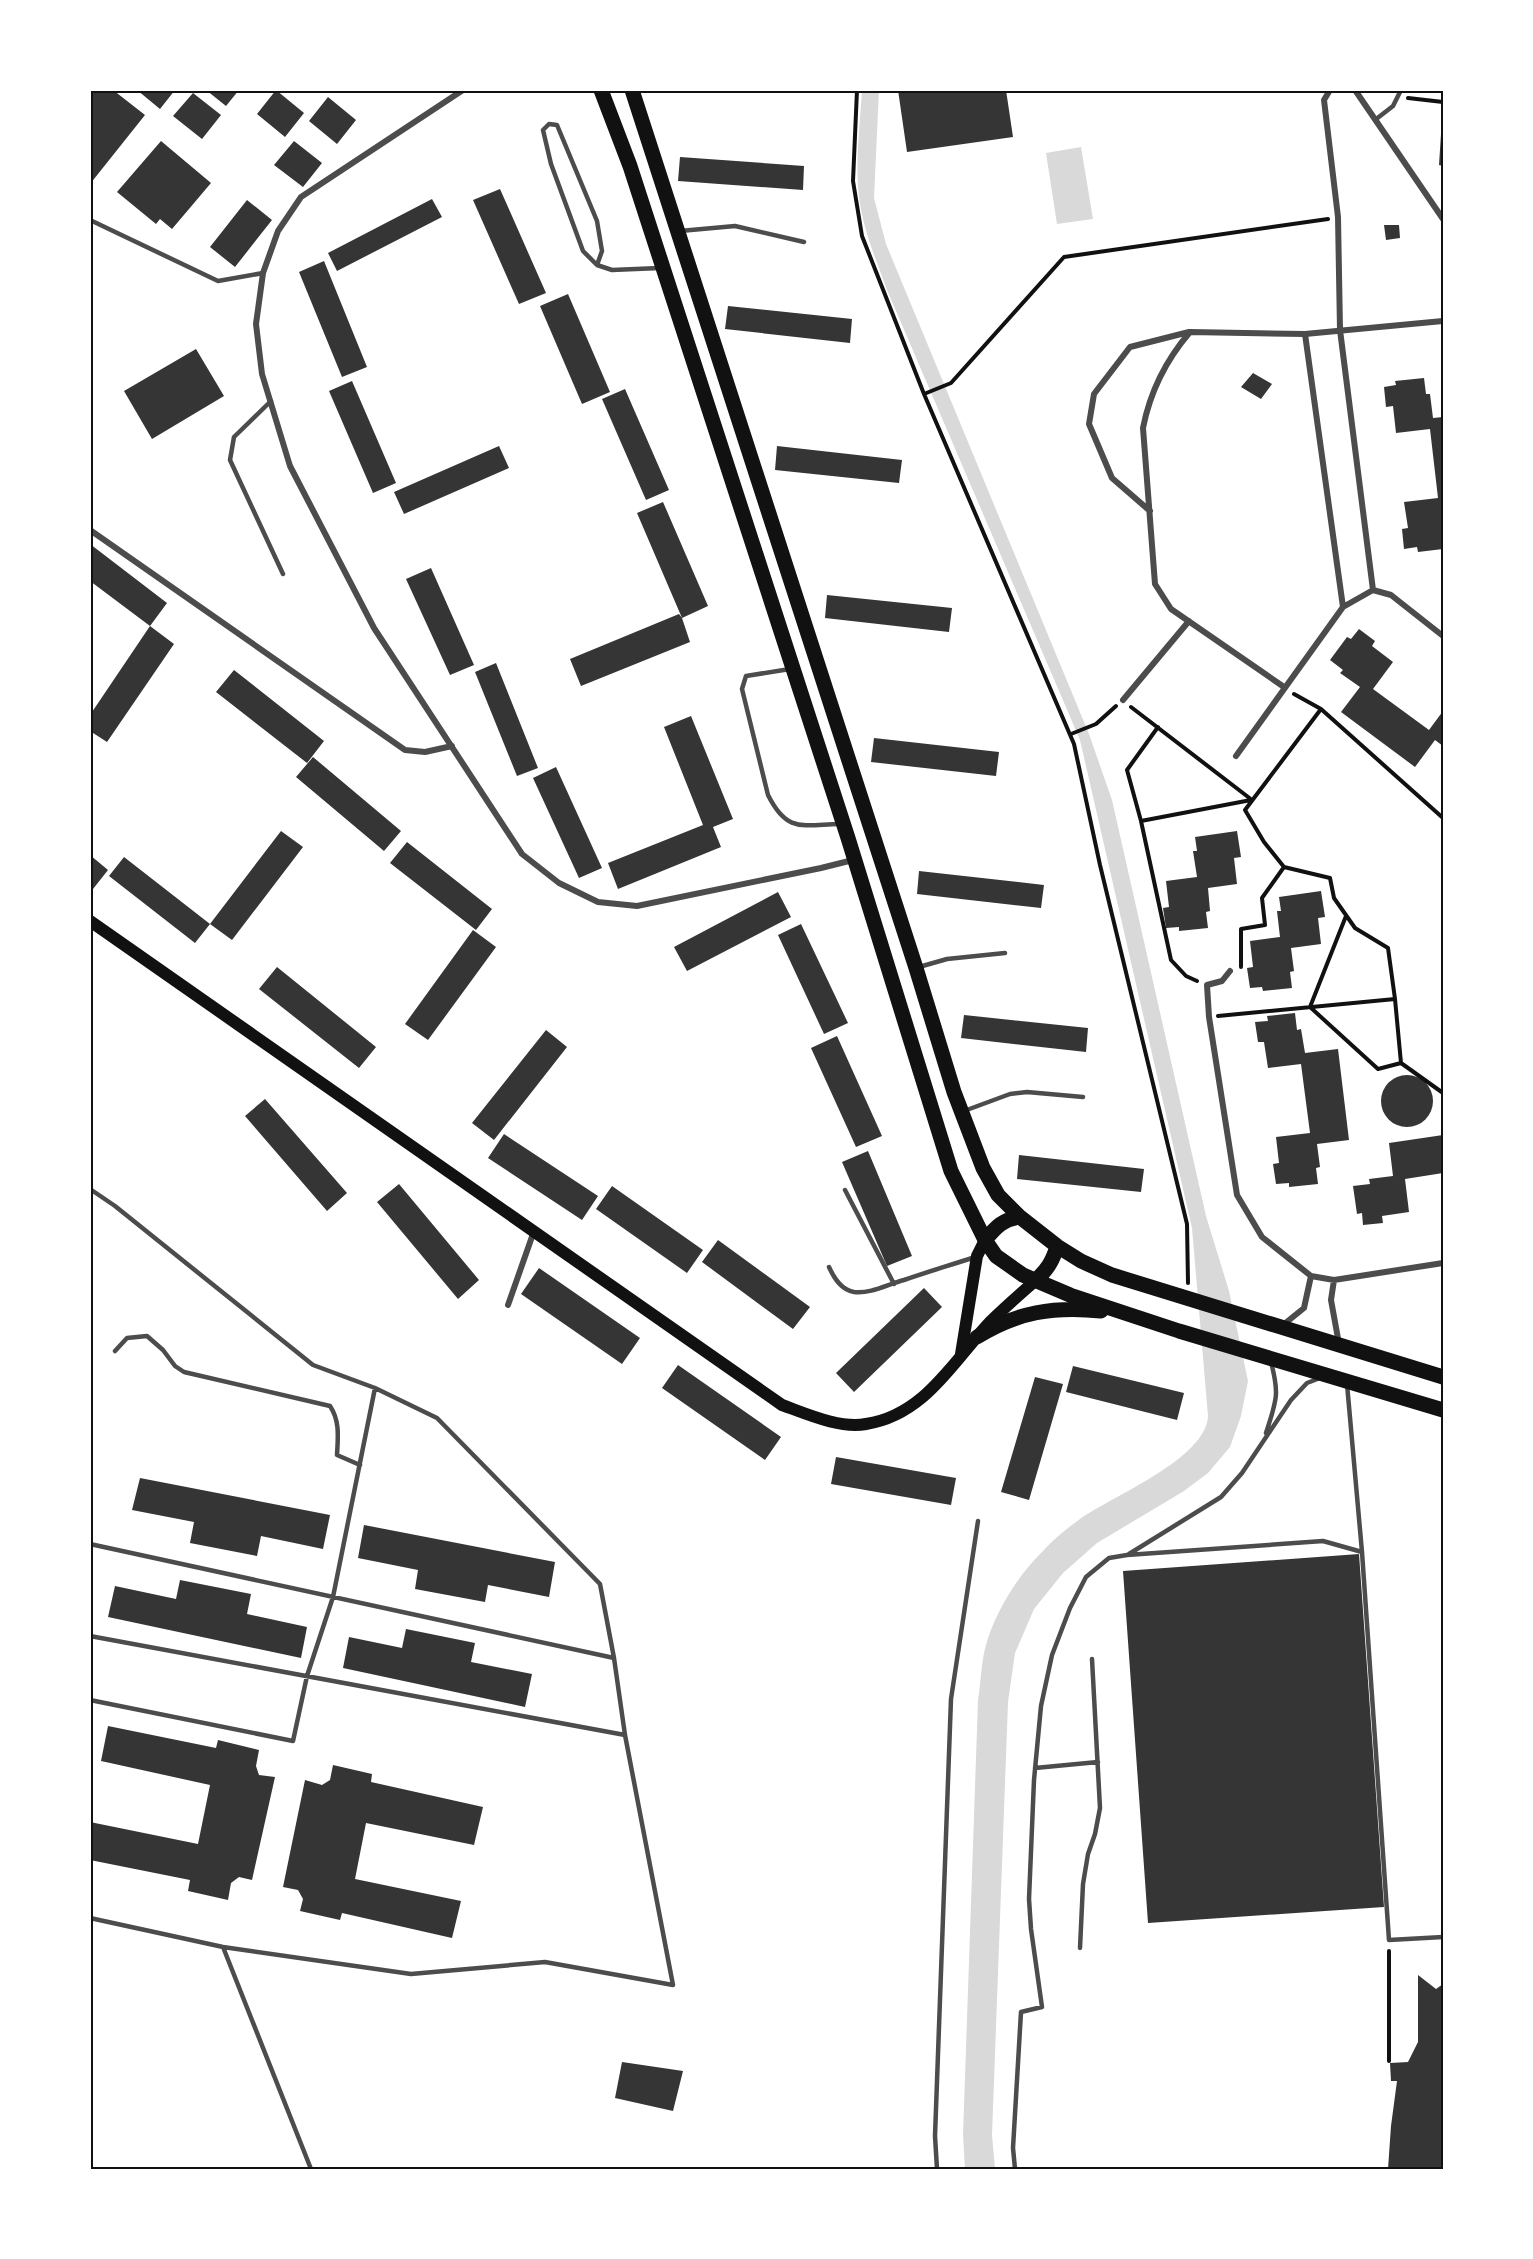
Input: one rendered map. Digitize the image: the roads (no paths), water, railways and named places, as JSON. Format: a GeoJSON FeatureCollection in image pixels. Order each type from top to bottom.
{"type":"FeatureCollection","features":[{"type":"Feature","properties":{"kind":"main road"},"geometry":{"type":"LineString","coordinates":[[601,90],[630,166],[793,669],[951,1171],[985,1240],[996,1256],[1035,1281],[1070,1295],[1179,1331],[1443,1410]]}},
{"type":"Feature","properties":{"kind":"main road"},"geometry":{"type":"LineString","coordinates":[[632,90],[961,1112],[983,1168],[998,1195],[1020,1217],[1057,1246],[1081,1261],[1112,1275],[1443,1377]]}},
{"type":"Feature","properties":{"kind":"main road"},"geometry":{"type":"LineString","coordinates":[[90,921],[782,1405],[830,1422],[865,1425],[903,1412],[936,1386],[991,1321],[1048,1268],[1057,1246]]}},
{"type":"Feature","properties":{"kind":"main road"},"geometry":{"type":"LineString","coordinates":[[961,1356],[977,1256],[985,1240],[996,1226],[1007,1219],[1020,1217]]}},
{"type":"Feature","properties":{"kind":"main road"},"geometry":{"type":"LineString","coordinates":[[977,1337],[996,1325],[1032,1312],[1085,1309],[1128,1314]]}},
{"type":"Feature","properties":{"kind":"street"},"geometry":{"type":"LineString","coordinates":[[463,90],[301,197],[278,231],[263,273],[256,324],[262,374],[290,466],[375,628],[522,854],[559,883],[598,902],[637,906],[853,860]]}},
{"type":"Feature","properties":{"kind":"street"},"geometry":{"type":"LineString","coordinates":[[1330,90],[1324,100],[1338,217],[1340,330],[1373,590]]}},
{"type":"Feature","properties":{"kind":"street"},"geometry":{"type":"LineString","coordinates":[[1355,90],[1443,219]]}},
{"type":"Feature","properties":{"kind":"street"},"geometry":{"type":"LineString","coordinates":[[1150,512],[1112,478],[1089,424],[1094,394],[1130,347],[1190,332],[1305,334],[1443,321]]}},
{"type":"Feature","properties":{"kind":"street"},"geometry":{"type":"LineString","coordinates":[[1190,332],[1173,351],[1148,403],[1143,428],[1155,584],[1171,609],[1284,687]]}},
{"type":"Feature","properties":{"kind":"street"},"geometry":{"type":"LineString","coordinates":[[1305,334],[1342,607]]}},
{"type":"Feature","properties":{"kind":"street"},"geometry":{"type":"LineString","coordinates":[[90,530],[405,750],[425,752],[452,746]]}},
{"type":"Feature","properties":{"kind":"street"},"geometry":{"type":"LineString","coordinates":[[1236,756],[1342,607],[1373,590],[1391,595],[1443,636]]}},
{"type":"Feature","properties":{"kind":"street"},"geometry":{"type":"LineString","coordinates":[[1124,700],[1189,621]]}},
{"type":"Feature","properties":{"kind":"street"},"geometry":{"type":"LineString","coordinates":[[1230,971],[1222,981],[1207,985],[1209,1017],[1237,1195],[1262,1237],[1311,1276],[1334,1280],[1443,1263]]}},
{"type":"Feature","properties":{"kind":"street"},"geometry":{"type":"LineString","coordinates":[[508,1305],[534,1231]]}},
{"type":"Feature","properties":{"kind":"street"},"geometry":{"type":"LineString","coordinates":[[1281,1327],[1304,1308],[1311,1276]]}},
{"type":"Feature","properties":{"kind":"street"},"geometry":{"type":"LineString","coordinates":[[1334,1280],[1331,1300],[1340,1345]]}},
{"type":"Feature","properties":{"kind":"lane"},"geometry":{"type":"LineString","coordinates":[[1375,120],[1393,106],[1401,90]]}},
{"type":"Feature","properties":{"kind":"lane"},"geometry":{"type":"LineString","coordinates":[[597,265],[602,251],[597,221],[557,125],[549,124],[543,130],[543,137],[583,252],[597,265],[612,270],[663,268]]}},
{"type":"Feature","properties":{"kind":"lane"},"geometry":{"type":"LineString","coordinates":[[90,220],[218,281],[263,273]]}},
{"type":"Feature","properties":{"kind":"lane"},"geometry":{"type":"LineString","coordinates":[[679,232],[735,226],[804,242]]}},
{"type":"Feature","properties":{"kind":"lane"},"geometry":{"type":"LineString","coordinates":[[271,401],[234,437],[231,460],[259,526],[283,574]]}},
{"type":"Feature","properties":{"kind":"lane"},"geometry":{"type":"LineString","coordinates":[[793,669],[746,676],[742,689],[768,795],[776,811],[792,823],[801,825],[843,824]]}},
{"type":"Feature","properties":{"kind":"lane"},"geometry":{"type":"LineString","coordinates":[[916,968],[947,959],[1005,953]]}},
{"type":"Feature","properties":{"kind":"lane"},"geometry":{"type":"LineString","coordinates":[[961,1112],[1010,1094],[1027,1092],[1083,1096]]}},
{"type":"Feature","properties":{"kind":"lane"},"geometry":{"type":"LineString","coordinates":[[90,1190],[115,1206],[313,1365],[375,1388],[437,1418],[600,1584],[625,1735],[673,1985],[545,1962],[411,1974],[223,1947],[90,1918]]}},
{"type":"Feature","properties":{"kind":"lane"},"geometry":{"type":"LineString","coordinates":[[845,1190],[894,1284]]}},
{"type":"Feature","properties":{"kind":"lane"},"geometry":{"type":"LineString","coordinates":[[828,1267],[835,1280],[853,1292],[865,1292],[977,1256]]}},
{"type":"Feature","properties":{"kind":"lane"},"geometry":{"type":"LineString","coordinates":[[115,1351],[127,1338],[147,1336],[184,1372],[330,1406],[336,1414],[338,1424],[337,1455],[360,1465]]}},
{"type":"Feature","properties":{"kind":"lane"},"geometry":{"type":"LineString","coordinates":[[1263,1356],[1277,1391],[1275,1410],[1265,1438]]}},
{"type":"Feature","properties":{"kind":"lane"},"geometry":{"type":"LineString","coordinates":[[1127,1555],[1221,1497],[1242,1473],[1291,1400],[1307,1383],[1320,1378],[1341,1378],[1349,1391],[1389,1940],[1443,1937]]}},
{"type":"Feature","properties":{"kind":"lane"},"geometry":{"type":"LineString","coordinates":[[90,1700],[293,1741],[307,1676],[333,1597],[375,1388]]}},
{"type":"Feature","properties":{"kind":"lane"},"geometry":{"type":"LineString","coordinates":[[937,2169],[935,2136],[951,1699],[978,1521]]}},
{"type":"Feature","properties":{"kind":"lane"},"geometry":{"type":"LineString","coordinates":[[1015,2169],[1013,2148],[1022,2012],[1042,2007],[1029,1899],[1035,1768],[1041,1706],[1050,1665],[1070,1608],[1086,1577],[1109,1558],[1127,1555],[1323,1541],[1362,1552]]}},
{"type":"Feature","properties":{"kind":"lane"},"geometry":{"type":"LineString","coordinates":[[90,1545],[614,1659]]}},
{"type":"Feature","properties":{"kind":"lane"},"geometry":{"type":"LineString","coordinates":[[90,1636],[625,1735]]}},
{"type":"Feature","properties":{"kind":"lane"},"geometry":{"type":"LineString","coordinates":[[1080,1948],[1083,1884],[1100,1808],[1092,1659]]}},
{"type":"Feature","properties":{"kind":"lane"},"geometry":{"type":"LineString","coordinates":[[1035,1768],[1098,1762]]}},
{"type":"Feature","properties":{"kind":"lane"},"geometry":{"type":"LineString","coordinates":[[223,1947],[311,2169]]}}]}
